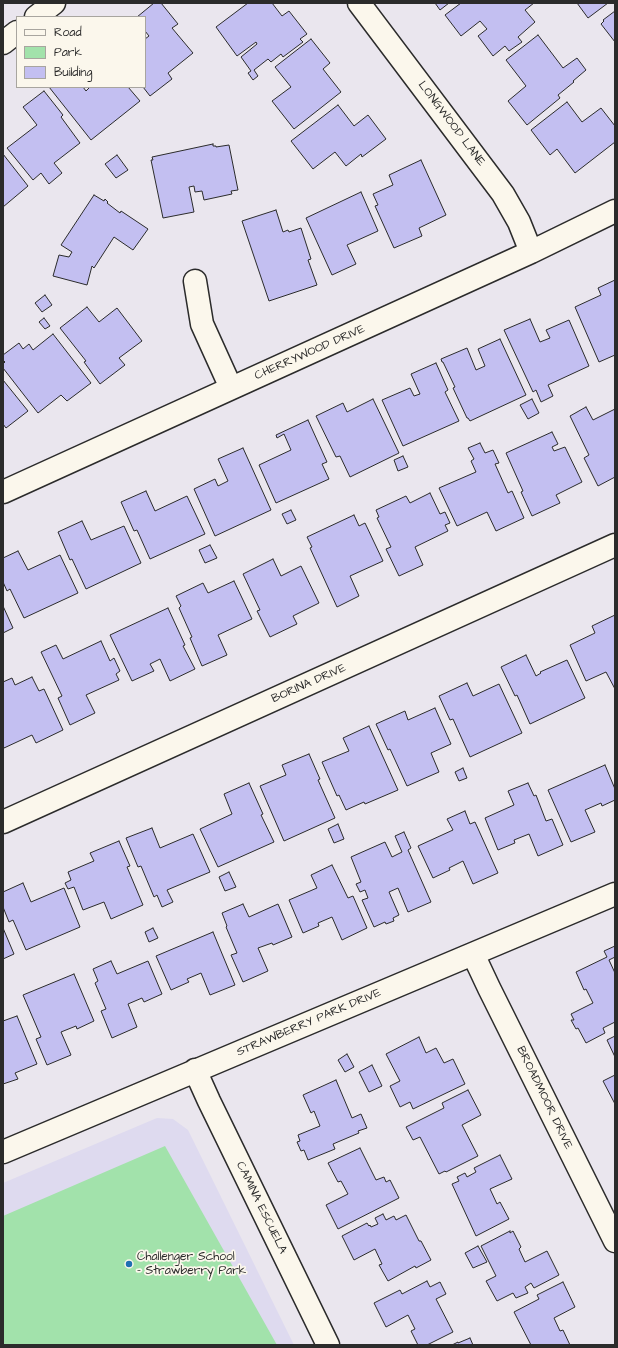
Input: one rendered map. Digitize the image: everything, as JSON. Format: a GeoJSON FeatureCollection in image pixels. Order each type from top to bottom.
{"type":"FeatureCollection","features":[{"type":"Feature","properties":{"kind":"street"},"geometry":{"type":"LineString","coordinates":[[37,16],[54,3]]}},
{"type":"Feature","properties":{"kind":"street","name":"LONGWOOD LANE"},"geometry":{"type":"LineString","coordinates":[[359,3],[503,194],[519,222],[531,252]]}},
{"type":"Feature","properties":{"kind":"street"},"geometry":{"type":"LineString","coordinates":[[3,43],[16,33]]}},
{"type":"Feature","properties":{"kind":"street","name":"CHERRYWOOD DRIVE"},"geometry":{"type":"LineString","coordinates":[[3,492],[531,252],[615,211]]}},
{"type":"Feature","properties":{"kind":"street"},"geometry":{"type":"LineString","coordinates":[[195,281],[202,324],[231,388]]}},
{"type":"Feature","properties":{"kind":"street","name":"BORINA DRIVE"},"geometry":{"type":"LineString","coordinates":[[3,822],[615,545]]}},
{"type":"Feature","properties":{"kind":"street","name":"STRAWBERRY PARK DRIVE"},"geometry":{"type":"LineString","coordinates":[[3,1152],[615,894]]}},
{"type":"Feature","properties":{"kind":"street","name":"BROADMOOR DRIVE"},"geometry":{"type":"LineString","coordinates":[[473,954],[615,1241]]}},
{"type":"Feature","properties":{"kind":"street","name":"CAMINA ESCUELA"},"geometry":{"type":"LineString","coordinates":[[195,1070],[328,1345]]}},
{"type":"Feature","properties":{"kind":"shaded area","name":"Challenger School - Strawberry Park"},"geometry":{"type":"Polygon","coordinates":[[[157,1118],[173,1119],[188,1130],[294,1345],[3,1345],[3,1183],[157,1118]]]}},
{"type":"Feature","properties":{"kind":"green space","name":"Challenger School - Strawberry Park"},"geometry":{"type":"Polygon","coordinates":[[[165,1146],[277,1345],[3,1345],[3,1216],[165,1146]]]}},
{"type":"Feature","properties":{"kind":"building"},"geometry":{"type":"Polygon","coordinates":[[[154,3],[161,3],[178,24],[172,28],[193,53],[168,73],[172,79],[150,96],[144,88],[146,88],[146,38],[149,36],[146,32],[146,16],[138,16],[154,3]]]}},
{"type":"Feature","properties":{"kind":"building"},"geometry":{"type":"Polygon","coordinates":[[[248,3],[272,3],[282,16],[289,11],[307,34],[300,39],[303,42],[283,57],[281,54],[271,62],[268,59],[254,70],[258,76],[253,80],[248,73],[251,71],[241,57],[257,44],[256,42],[237,56],[216,27],[248,3]]]}},
{"type":"Feature","properties":{"kind":"building"},"geometry":{"type":"Polygon","coordinates":[[[435,3],[449,3],[440,10],[435,3]]]}},
{"type":"Feature","properties":{"kind":"building"},"geometry":{"type":"Polygon","coordinates":[[[461,3],[534,3],[525,10],[535,22],[518,37],[522,42],[509,51],[505,46],[493,56],[478,36],[487,29],[480,21],[461,36],[445,15],[461,3]]]}},
{"type":"Feature","properties":{"kind":"building"},"geometry":{"type":"Polygon","coordinates":[[[577,3],[608,3],[588,18],[577,3]]]}},
{"type":"Feature","properties":{"kind":"building"},"geometry":{"type":"Polygon","coordinates":[[[615,11],[615,42],[601,24],[604,21],[603,20],[615,11]]]}},
{"type":"Feature","properties":{"kind":"building"},"geometry":{"type":"Polygon","coordinates":[[[538,35],[563,68],[577,58],[586,70],[558,95],[560,98],[527,125],[508,101],[526,86],[506,60],[538,35]]]}},
{"type":"Feature","properties":{"kind":"building"},"geometry":{"type":"Polygon","coordinates":[[[311,39],[330,63],[323,69],[341,92],[294,129],[272,101],[291,87],[275,67],[311,39]]]}},
{"type":"Feature","properties":{"kind":"building"},"geometry":{"type":"Polygon","coordinates":[[[50,88],[84,88],[86,91],[89,88],[129,88],[140,101],[91,140],[50,88]]]}},
{"type":"Feature","properties":{"kind":"building"},"geometry":{"type":"Polygon","coordinates":[[[44,91],[63,115],[61,117],[80,143],[54,163],[62,173],[49,184],[41,173],[33,180],[7,148],[37,125],[23,107],[44,91]]]}},
{"type":"Feature","properties":{"kind":"building"},"geometry":{"type":"Polygon","coordinates":[[[567,102],[582,122],[601,108],[615,126],[615,142],[575,173],[557,149],[550,155],[531,130],[567,102]]]}},
{"type":"Feature","properties":{"kind":"building"},"geometry":{"type":"Polygon","coordinates":[[[338,105],[354,126],[368,115],[386,139],[362,157],[361,154],[346,166],[335,152],[313,169],[291,141],[338,105]]]}},
{"type":"Feature","properties":{"kind":"building"},"geometry":{"type":"Polygon","coordinates":[[[213,144],[213,146],[216,147],[229,145],[238,190],[231,191],[232,194],[204,200],[202,191],[195,192],[194,186],[189,187],[194,212],[163,218],[151,160],[153,160],[152,157],[213,144]]]}},
{"type":"Feature","properties":{"kind":"building"},"geometry":{"type":"Polygon","coordinates":[[[3,154],[28,186],[3,207],[3,154]]]}},
{"type":"Feature","properties":{"kind":"building"},"geometry":{"type":"Polygon","coordinates":[[[117,155],[128,170],[116,178],[105,164],[117,155]]]}},
{"type":"Feature","properties":{"kind":"building"},"geometry":{"type":"Polygon","coordinates":[[[421,160],[446,215],[419,228],[422,236],[394,248],[375,206],[378,205],[373,194],[393,185],[389,175],[421,160]]]}},
{"type":"Feature","properties":{"kind":"building"},"geometry":{"type":"Polygon","coordinates":[[[361,192],[378,231],[347,245],[356,264],[332,275],[306,218],[361,192]]]}},
{"type":"Feature","properties":{"kind":"building"},"geometry":{"type":"Polygon","coordinates":[[[94,195],[104,201],[105,199],[108,202],[107,203],[120,213],[121,211],[148,229],[133,250],[114,237],[94,268],[92,266],[87,285],[53,276],[59,255],[69,257],[72,252],[61,245],[94,195]]]}},
{"type":"Feature","properties":{"kind":"building"},"geometry":{"type":"Polygon","coordinates":[[[276,210],[283,232],[288,230],[289,232],[301,228],[311,259],[308,260],[317,285],[269,301],[242,221],[276,210]]]}},
{"type":"Feature","properties":{"kind":"building"},"geometry":{"type":"Polygon","coordinates":[[[615,280],[615,355],[599,362],[575,307],[601,295],[598,288],[615,280]]]}},
{"type":"Feature","properties":{"kind":"building"},"geometry":{"type":"Polygon","coordinates":[[[45,295],[52,305],[42,312],[35,303],[45,295]]]}},
{"type":"Feature","properties":{"kind":"building"},"geometry":{"type":"Polygon","coordinates":[[[87,307],[99,322],[117,308],[142,341],[119,358],[125,365],[100,384],[84,362],[86,361],[60,328],[87,307]]]}},
{"type":"Feature","properties":{"kind":"building"},"geometry":{"type":"Polygon","coordinates":[[[44,318],[50,326],[45,329],[39,322],[44,318]]]}},
{"type":"Feature","properties":{"kind":"building"},"geometry":{"type":"Polygon","coordinates":[[[530,319],[540,342],[550,338],[546,330],[569,320],[589,366],[548,385],[553,396],[541,402],[536,390],[533,392],[504,330],[530,319]]]}},
{"type":"Feature","properties":{"kind":"building"},"geometry":{"type":"Polygon","coordinates":[[[53,334],[91,383],[67,401],[61,395],[38,413],[3,368],[3,364],[5,362],[3,360],[3,355],[19,343],[23,349],[29,344],[33,350],[53,334]]]}},
{"type":"Feature","properties":{"kind":"building"},"geometry":{"type":"Polygon","coordinates":[[[500,339],[526,395],[470,421],[467,418],[453,388],[455,387],[441,359],[467,348],[476,370],[485,366],[478,349],[500,339]]]}},
{"type":"Feature","properties":{"kind":"building"},"geometry":{"type":"Polygon","coordinates":[[[436,363],[448,390],[445,392],[459,421],[403,446],[382,400],[410,388],[414,396],[420,394],[411,374],[436,363]]]}},
{"type":"Feature","properties":{"kind":"building"},"geometry":{"type":"Polygon","coordinates":[[[3,380],[28,411],[6,428],[3,424],[3,380]]]}},
{"type":"Feature","properties":{"kind":"building"},"geometry":{"type":"Polygon","coordinates":[[[373,399],[399,453],[350,477],[340,456],[336,457],[316,416],[343,403],[347,412],[373,399]]]}},
{"type":"Feature","properties":{"kind":"building"},"geometry":{"type":"Polygon","coordinates":[[[532,399],[539,413],[528,419],[520,405],[532,399]]]}},
{"type":"Feature","properties":{"kind":"building"},"geometry":{"type":"Polygon","coordinates":[[[586,407],[593,420],[615,409],[615,477],[598,486],[584,458],[589,455],[570,416],[586,407]]]}},
{"type":"Feature","properties":{"kind":"building"},"geometry":{"type":"Polygon","coordinates":[[[308,420],[327,462],[322,464],[329,479],[276,503],[259,465],[291,450],[284,434],[277,438],[276,435],[308,420]]]}},
{"type":"Feature","properties":{"kind":"building"},"geometry":{"type":"Polygon","coordinates":[[[552,432],[558,444],[552,447],[554,451],[565,447],[582,482],[556,495],[560,503],[532,516],[521,492],[523,491],[506,453],[552,432]]]}},
{"type":"Feature","properties":{"kind":"building"},"geometry":{"type":"Polygon","coordinates":[[[480,443],[485,453],[493,450],[499,463],[495,464],[508,493],[512,491],[524,518],[496,531],[487,512],[457,526],[439,488],[476,472],[471,461],[474,459],[468,448],[480,443]]]}},
{"type":"Feature","properties":{"kind":"building"},"geometry":{"type":"Polygon","coordinates":[[[243,448],[271,510],[215,536],[194,489],[215,479],[218,486],[228,481],[218,459],[243,448]]]}},
{"type":"Feature","properties":{"kind":"building"},"geometry":{"type":"Polygon","coordinates":[[[403,456],[408,467],[398,471],[394,460],[403,456]]]}},
{"type":"Feature","properties":{"kind":"building"},"geometry":{"type":"Polygon","coordinates":[[[146,491],[155,511],[187,496],[205,534],[150,559],[137,530],[134,531],[121,502],[146,491]]]}},
{"type":"Feature","properties":{"kind":"building"},"geometry":{"type":"Polygon","coordinates":[[[430,493],[440,514],[445,512],[450,523],[445,525],[448,531],[415,547],[423,565],[399,576],[386,549],[391,547],[377,518],[379,517],[376,510],[406,496],[410,503],[430,493]]]}},
{"type":"Feature","properties":{"kind":"building"},"geometry":{"type":"Polygon","coordinates":[[[291,510],[296,520],[287,524],[282,514],[291,510]]]}},
{"type":"Feature","properties":{"kind":"building"},"geometry":{"type":"Polygon","coordinates":[[[354,515],[359,526],[365,523],[383,561],[350,576],[359,596],[337,607],[310,548],[312,547],[307,537],[354,515]]]}},
{"type":"Feature","properties":{"kind":"building"},"geometry":{"type":"Polygon","coordinates":[[[82,521],[91,540],[124,526],[141,563],[86,589],[72,559],[70,560],[58,532],[82,521]]]}},
{"type":"Feature","properties":{"kind":"building"},"geometry":{"type":"Polygon","coordinates":[[[210,545],[217,558],[205,563],[199,550],[210,545]]]}},
{"type":"Feature","properties":{"kind":"building"},"geometry":{"type":"Polygon","coordinates":[[[18,551],[28,570],[60,555],[78,593],[24,618],[10,589],[7,591],[3,582],[3,558],[18,551]]]}},
{"type":"Feature","properties":{"kind":"building"},"geometry":{"type":"Polygon","coordinates":[[[273,559],[281,576],[301,566],[319,603],[293,616],[297,624],[270,637],[257,611],[260,610],[243,574],[273,559]]]}},
{"type":"Feature","properties":{"kind":"building"},"geometry":{"type":"Polygon","coordinates":[[[234,581],[252,619],[218,635],[227,655],[202,666],[190,638],[192,637],[179,608],[181,606],[176,596],[203,583],[208,593],[234,581]]]}},
{"type":"Feature","properties":{"kind":"building"},"geometry":{"type":"Polygon","coordinates":[[[3,606],[13,628],[3,633],[3,606]]]}},
{"type":"Feature","properties":{"kind":"building"},"geometry":{"type":"Polygon","coordinates":[[[168,608],[185,645],[183,646],[195,669],[170,681],[160,659],[150,664],[154,671],[132,681],[110,635],[168,608]]]}},
{"type":"Feature","properties":{"kind":"building"},"geometry":{"type":"Polygon","coordinates":[[[615,615],[615,689],[606,672],[586,681],[570,645],[595,633],[592,626],[615,615]]]}},
{"type":"Feature","properties":{"kind":"building"},"geometry":{"type":"Polygon","coordinates":[[[101,641],[110,661],[114,658],[120,671],[116,674],[119,680],[86,695],[95,713],[70,725],[58,698],[62,696],[41,652],[56,645],[63,659],[101,641]]]}},
{"type":"Feature","properties":{"kind":"building"},"geometry":{"type":"Polygon","coordinates":[[[526,655],[536,676],[541,673],[540,672],[567,660],[585,698],[530,724],[517,695],[515,696],[501,667],[526,655]]]}},
{"type":"Feature","properties":{"kind":"building"},"geometry":{"type":"Polygon","coordinates":[[[32,677],[39,691],[44,689],[63,730],[36,743],[32,735],[4,748],[3,682],[12,678],[15,685],[32,677]]]}},
{"type":"Feature","properties":{"kind":"building"},"geometry":{"type":"Polygon","coordinates":[[[467,683],[473,696],[499,684],[522,733],[470,757],[453,719],[450,720],[439,696],[467,683]]]}},
{"type":"Feature","properties":{"kind":"building"},"geometry":{"type":"Polygon","coordinates":[[[435,708],[451,744],[431,753],[439,772],[407,786],[390,749],[388,750],[376,724],[405,711],[408,720],[435,708]]]}},
{"type":"Feature","properties":{"kind":"building"},"geometry":{"type":"Polygon","coordinates":[[[369,726],[398,790],[365,804],[364,802],[346,810],[339,795],[337,796],[322,762],[349,751],[343,738],[369,726]]]}},
{"type":"Feature","properties":{"kind":"building"},"geometry":{"type":"Polygon","coordinates":[[[309,754],[320,779],[318,780],[335,818],[284,841],[260,786],[286,775],[282,765],[309,754]]]}},
{"type":"Feature","properties":{"kind":"building"},"geometry":{"type":"Polygon","coordinates":[[[605,765],[615,789],[615,800],[602,806],[601,803],[585,810],[595,832],[571,842],[548,790],[605,765]]]}},
{"type":"Feature","properties":{"kind":"building"},"geometry":{"type":"Polygon","coordinates":[[[463,768],[467,778],[459,781],[455,772],[463,768]]]}},
{"type":"Feature","properties":{"kind":"building"},"geometry":{"type":"Polygon","coordinates":[[[249,783],[263,814],[261,815],[274,842],[218,867],[200,829],[232,814],[224,794],[249,783]]]}},
{"type":"Feature","properties":{"kind":"building"},"geometry":{"type":"Polygon","coordinates":[[[528,783],[534,796],[536,795],[546,821],[552,819],[563,845],[538,856],[529,834],[514,840],[515,843],[498,850],[485,818],[514,805],[508,791],[528,783]]]}},
{"type":"Feature","properties":{"kind":"building"},"geometry":{"type":"Polygon","coordinates":[[[465,811],[470,824],[475,822],[498,873],[473,884],[463,861],[449,868],[450,870],[433,878],[418,846],[453,830],[447,819],[465,811]]]}},
{"type":"Feature","properties":{"kind":"building"},"geometry":{"type":"Polygon","coordinates":[[[338,824],[344,839],[334,843],[328,829],[338,824]]]}},
{"type":"Feature","properties":{"kind":"building"},"geometry":{"type":"Polygon","coordinates":[[[152,828],[160,848],[193,834],[210,872],[167,890],[173,902],[162,907],[157,895],[154,897],[141,866],[138,867],[126,838],[152,828]]]}},
{"type":"Feature","properties":{"kind":"building"},"geometry":{"type":"Polygon","coordinates":[[[404,832],[411,848],[408,850],[431,902],[408,912],[398,888],[389,892],[399,915],[393,918],[394,921],[386,924],[385,922],[374,927],[362,900],[368,898],[365,890],[360,892],[356,884],[361,882],[351,857],[385,842],[392,857],[402,852],[395,836],[404,832]]]}},
{"type":"Feature","properties":{"kind":"building"},"geometry":{"type":"Polygon","coordinates":[[[119,841],[130,866],[127,867],[143,905],[111,919],[104,902],[83,910],[74,887],[68,889],[65,883],[71,880],[68,872],[94,861],[90,853],[119,841]]]}},
{"type":"Feature","properties":{"kind":"building"},"geometry":{"type":"Polygon","coordinates":[[[332,865],[348,898],[353,896],[367,928],[342,940],[332,917],[318,923],[319,926],[303,933],[289,900],[317,888],[311,875],[332,865]]]}},
{"type":"Feature","properties":{"kind":"building"},"geometry":{"type":"Polygon","coordinates":[[[229,872],[236,887],[225,891],[219,877],[229,872]]]}},
{"type":"Feature","properties":{"kind":"building"},"geometry":{"type":"Polygon","coordinates":[[[23,883],[31,902],[64,888],[80,927],[26,950],[13,920],[9,922],[3,907],[3,892],[23,883]]]}},
{"type":"Feature","properties":{"kind":"building"},"geometry":{"type":"Polygon","coordinates":[[[243,904],[249,917],[278,904],[292,937],[273,945],[272,943],[258,948],[268,971],[243,982],[231,955],[237,953],[222,913],[243,904]]]}},
{"type":"Feature","properties":{"kind":"building"},"geometry":{"type":"Polygon","coordinates":[[[3,928],[14,954],[3,959],[3,928]]]}},
{"type":"Feature","properties":{"kind":"building"},"geometry":{"type":"Polygon","coordinates":[[[153,928],[158,938],[149,942],[145,932],[153,928]]]}},
{"type":"Feature","properties":{"kind":"building"},"geometry":{"type":"Polygon","coordinates":[[[213,932],[235,985],[210,995],[201,973],[187,979],[189,982],[171,990],[156,956],[213,932]]]}},
{"type":"Feature","properties":{"kind":"building"},"geometry":{"type":"Polygon","coordinates":[[[615,946],[615,957],[609,960],[615,973],[615,1022],[603,1028],[605,1033],[586,1043],[578,1028],[576,1029],[571,1020],[574,1020],[571,1014],[593,1003],[586,989],[584,990],[576,972],[607,957],[604,951],[615,946]]]}},
{"type":"Feature","properties":{"kind":"building"},"geometry":{"type":"Polygon","coordinates":[[[111,961],[117,974],[148,961],[162,994],[144,1002],[142,998],[128,1004],[137,1027],[112,1038],[101,1011],[106,1009],[95,983],[98,981],[93,969],[111,961]]]}},
{"type":"Feature","properties":{"kind":"building"},"geometry":{"type":"Polygon","coordinates":[[[74,974],[94,1021],[77,1029],[76,1026],[61,1032],[71,1055],[47,1065],[36,1039],[41,1037],[23,995],[74,974]]]}},
{"type":"Feature","properties":{"kind":"building"},"geometry":{"type":"Polygon","coordinates":[[[17,1016],[37,1064],[15,1073],[18,1079],[3,1084],[3,1021],[17,1016]]]}},
{"type":"Feature","properties":{"kind":"building"},"geometry":{"type":"Polygon","coordinates":[[[615,1036],[615,1057],[607,1040],[615,1036]]]}},
{"type":"Feature","properties":{"kind":"building"},"geometry":{"type":"Polygon","coordinates":[[[419,1037],[426,1053],[436,1048],[444,1063],[453,1059],[465,1084],[413,1109],[410,1102],[400,1107],[390,1086],[400,1081],[386,1054],[419,1037]]]}},
{"type":"Feature","properties":{"kind":"building"},"geometry":{"type":"Polygon","coordinates":[[[347,1054],[354,1067],[345,1072],[338,1060],[347,1054]]]}},
{"type":"Feature","properties":{"kind":"building"},"geometry":{"type":"Polygon","coordinates":[[[372,1065],[382,1086],[369,1092],[359,1072],[372,1065]]]}},
{"type":"Feature","properties":{"kind":"building"},"geometry":{"type":"Polygon","coordinates":[[[615,1075],[615,1104],[603,1081],[615,1075]]]}},
{"type":"Feature","properties":{"kind":"building"},"geometry":{"type":"Polygon","coordinates":[[[336,1080],[352,1118],[361,1114],[367,1128],[333,1144],[335,1149],[308,1160],[304,1150],[301,1151],[297,1142],[300,1141],[298,1135],[320,1126],[314,1111],[311,1113],[303,1095],[336,1080]]]}},
{"type":"Feature","properties":{"kind":"building"},"geometry":{"type":"Polygon","coordinates":[[[468,1090],[481,1115],[462,1125],[478,1156],[439,1174],[420,1137],[413,1140],[406,1127],[444,1108],[442,1103],[468,1090]]]}},
{"type":"Feature","properties":{"kind":"building"},"geometry":{"type":"Polygon","coordinates":[[[360,1148],[376,1180],[384,1177],[386,1182],[390,1180],[399,1198],[338,1229],[326,1205],[348,1194],[341,1181],[338,1182],[328,1163],[360,1148]]]}},
{"type":"Feature","properties":{"kind":"building"},"geometry":{"type":"Polygon","coordinates":[[[500,1155],[512,1179],[490,1189],[497,1204],[500,1202],[509,1219],[476,1236],[452,1184],[459,1181],[457,1177],[465,1173],[467,1177],[476,1172],[474,1168],[500,1155]]]}},
{"type":"Feature","properties":{"kind":"building"},"geometry":{"type":"Polygon","coordinates":[[[383,1214],[386,1220],[394,1216],[396,1220],[406,1215],[419,1241],[421,1241],[431,1260],[416,1268],[415,1266],[388,1281],[379,1265],[382,1264],[375,1249],[354,1260],[342,1236],[367,1223],[371,1227],[378,1224],[375,1218],[383,1214]]]}},
{"type":"Feature","properties":{"kind":"building"},"geometry":{"type":"Polygon","coordinates":[[[510,1231],[510,1233],[513,1231],[521,1247],[519,1249],[525,1262],[547,1251],[559,1275],[534,1288],[531,1283],[525,1287],[528,1293],[516,1298],[513,1293],[497,1301],[486,1281],[496,1276],[481,1246],[510,1231]]]}},
{"type":"Feature","properties":{"kind":"building"},"geometry":{"type":"Polygon","coordinates":[[[478,1246],[487,1262],[473,1268],[465,1253],[478,1246]]]}},
{"type":"Feature","properties":{"kind":"building"},"geometry":{"type":"Polygon","coordinates":[[[427,1281],[430,1287],[440,1282],[446,1294],[436,1299],[453,1332],[427,1345],[418,1345],[411,1331],[415,1329],[408,1315],[386,1327],[374,1303],[400,1290],[402,1294],[427,1281]]]}},
{"type":"Feature","properties":{"kind":"building"},"geometry":{"type":"Polygon","coordinates":[[[563,1282],[575,1307],[554,1318],[560,1331],[563,1330],[570,1345],[531,1345],[514,1312],[539,1299],[537,1295],[563,1282]]]}},
{"type":"Feature","properties":{"kind":"building"},"geometry":{"type":"Polygon","coordinates":[[[470,1338],[473,1345],[452,1345],[458,1342],[470,1338]]]}},
{"type":"Feature","properties":{"kind":"place","name":"Challenger School - Strawberry Park"},"geometry":{"type":"Point","coordinates":[129,1264]}}]}
